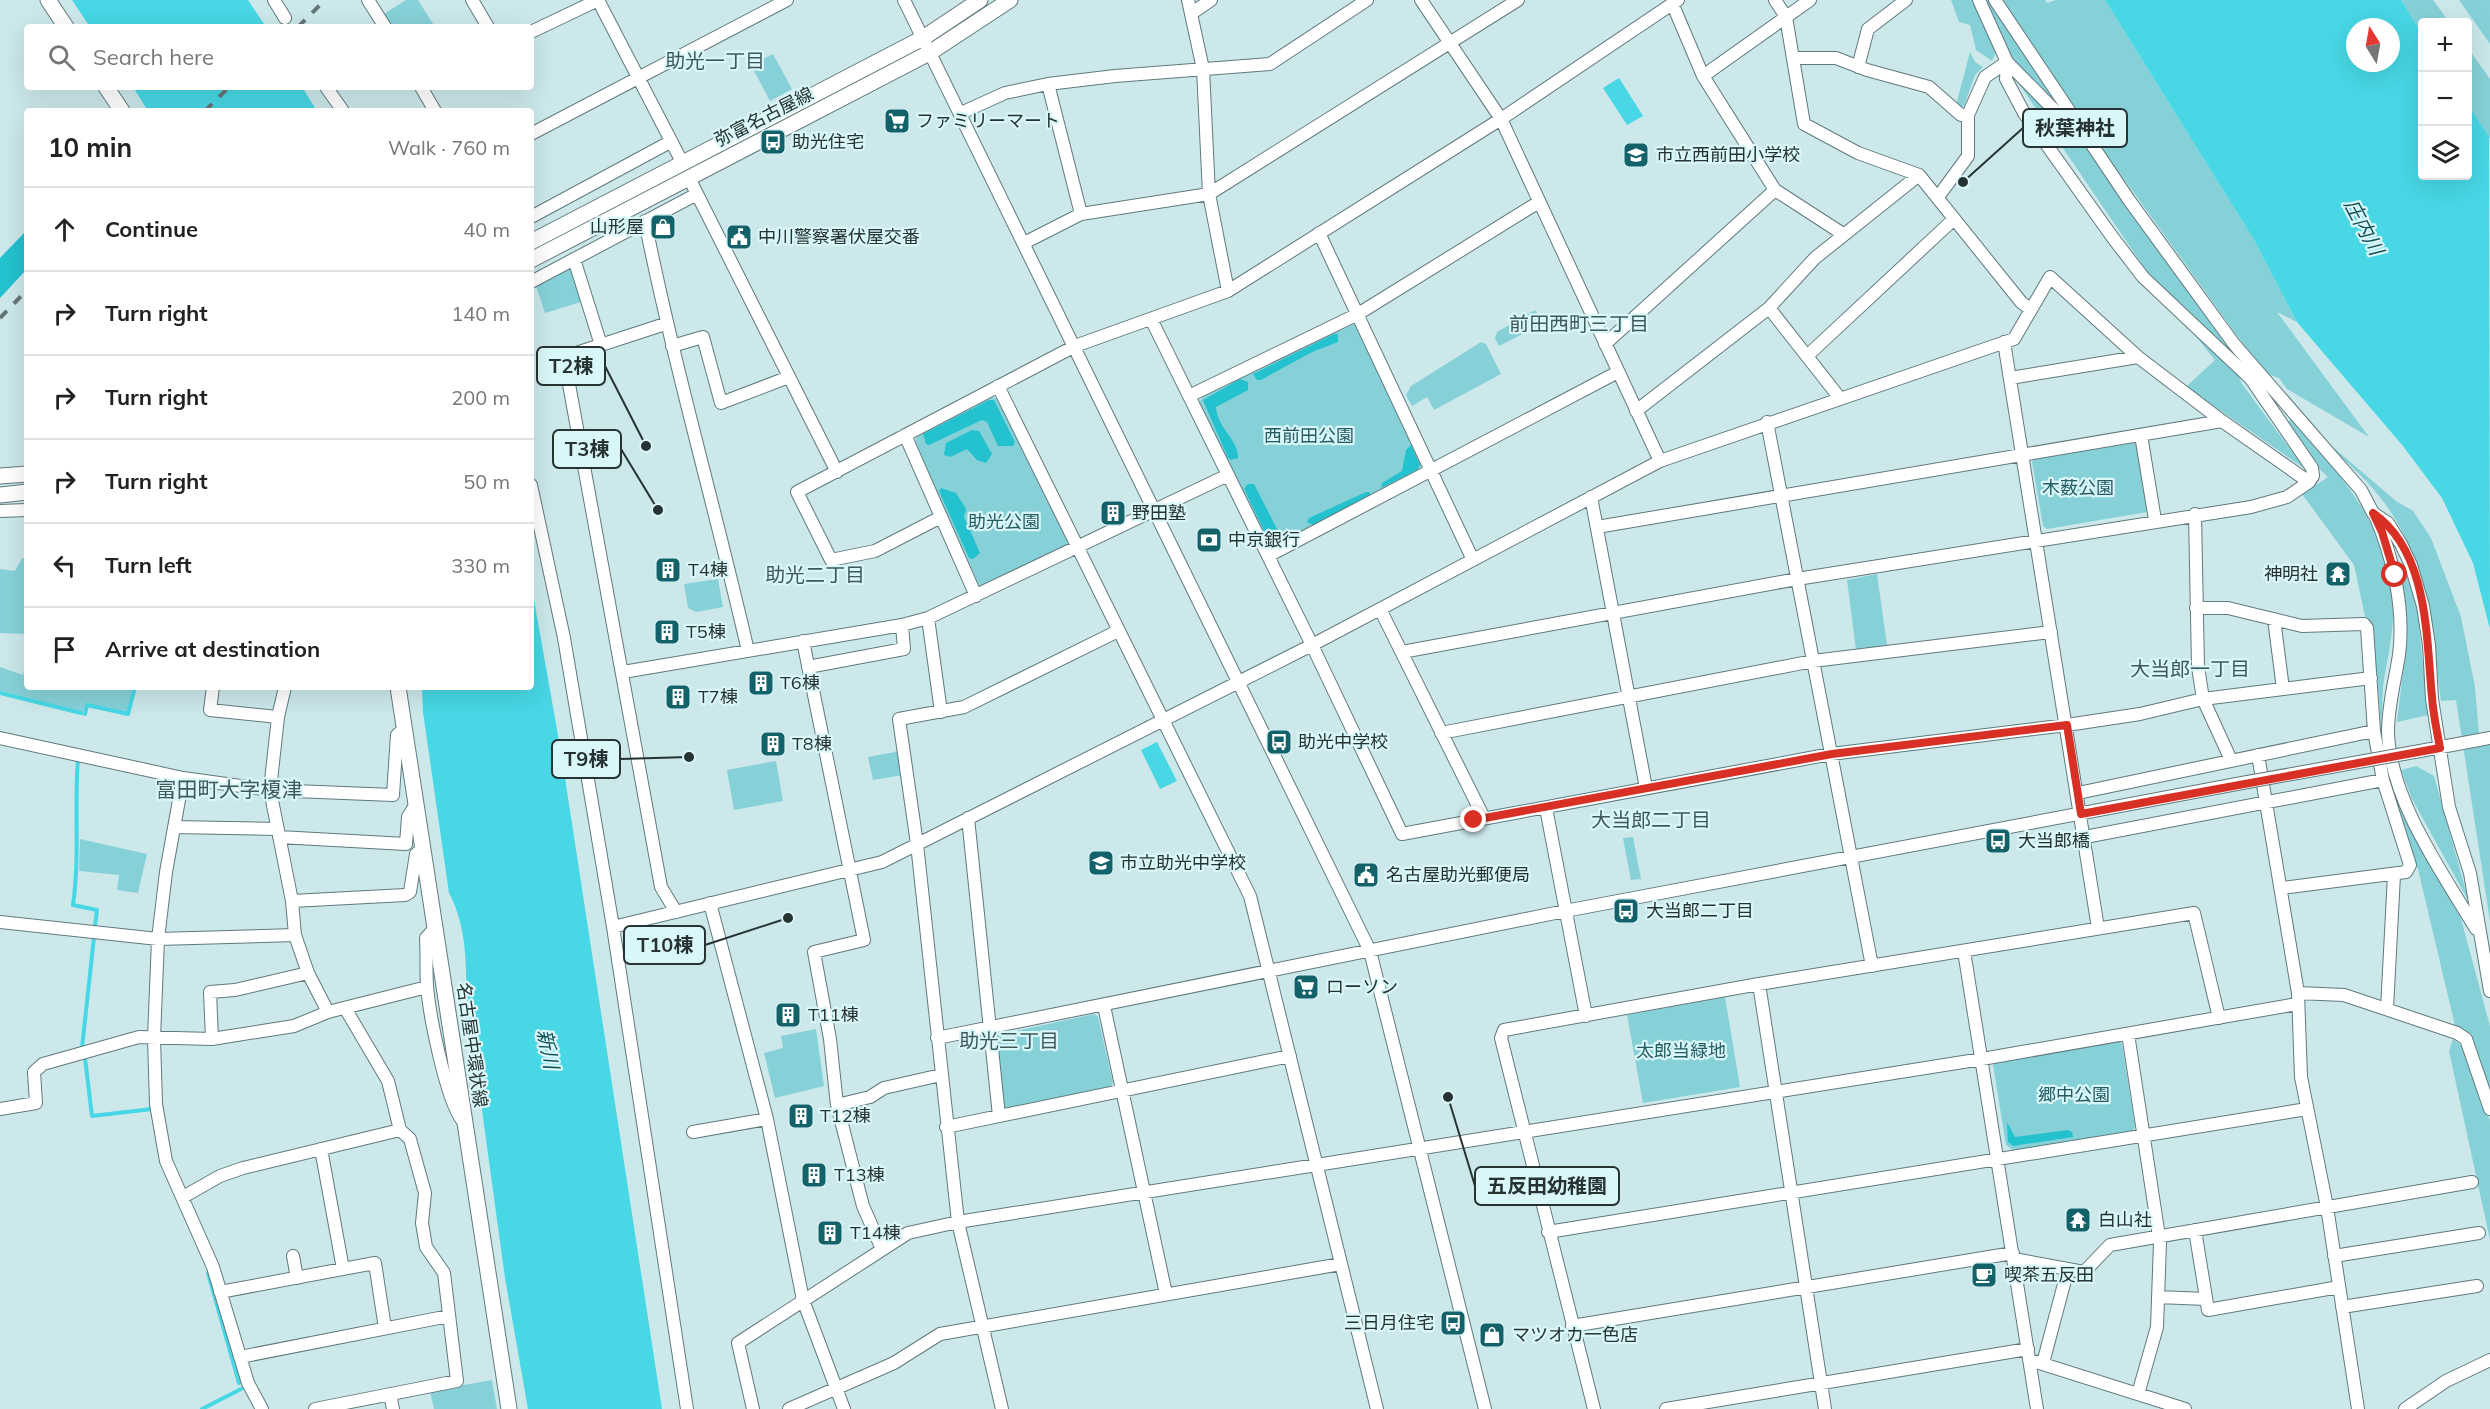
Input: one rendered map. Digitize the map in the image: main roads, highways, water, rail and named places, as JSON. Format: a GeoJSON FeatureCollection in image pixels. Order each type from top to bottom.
{"type":"FeatureCollection","features":[{"type":"Feature","properties":{"kind":"main road"},"geometry":{"type":"LineString","coordinates":[[48,0],[64,24]]}},
{"type":"Feature","properties":{"kind":"main road","name":"弥富名古屋線"},"geometry":{"type":"LineString","coordinates":[[534,240],[923,38],[980,0]]}},
{"type":"Feature","properties":{"kind":"main road","name":"弥富名古屋線"},"geometry":{"type":"LineString","coordinates":[[534,258],[931,52],[1010,0]]}},
{"type":"Feature","properties":{"kind":"main road"},"geometry":{"type":"LineString","coordinates":[[108,90],[120,108]]}},
{"type":"Feature","properties":{"kind":"main road"},"geometry":{"type":"LineString","coordinates":[[0,476],[24,474]]}},
{"type":"Feature","properties":{"kind":"main road"},"geometry":{"type":"LineString","coordinates":[[0,495],[24,492]]}},
{"type":"Feature","properties":{"kind":"main road","name":"名古屋中環状線"},"geometry":{"type":"LineString","coordinates":[[399,690],[509,1409]]}},
{"type":"Feature","properties":{"kind":"water"},"geometry":{"type":"Polygon","coordinates":[[[72,0],[248,0],[264,24],[88,24],[72,0]]]}},
{"type":"Feature","properties":{"kind":"water","name":"庄内川"},"geometry":{"type":"Polygon","coordinates":[[[2105,0],[2401,0],[2418,28],[2418,180],[2472,180],[2472,110],[2489,137],[2490,629],[2473,563],[2442,498],[2403,446],[2297,322],[2253,238],[2105,0]]]}},
{"type":"Feature","properties":{"kind":"water"},"geometry":{"type":"Polygon","coordinates":[[[1619,78],[1643,116],[1627,125],[1603,88],[1619,78]]]}},
{"type":"Feature","properties":{"kind":"water"},"geometry":{"type":"Polygon","coordinates":[[[135,90],[304,90],[315,108],[146,108],[135,90]]]}},
{"type":"Feature","properties":{"kind":"water","name":"新川"},"geometry":{"type":"Polygon","coordinates":[[[534,600],[561,752],[662,1409],[528,1409],[505,1278],[466,993],[464,942],[459,917],[449,893],[423,712],[422,690],[534,690],[534,600]]]}},
{"type":"Feature","properties":{"kind":"water"},"geometry":{"type":"Polygon","coordinates":[[[1157,742],[1177,781],[1160,789],[1141,750],[1157,742]]]}},
{"type":"Feature","properties":{"kind":"waterway"},"geometry":{"type":"LineString","coordinates":[[85,714],[87,705],[128,714],[134,690]]}},
{"type":"Feature","properties":{"kind":"waterway"},"geometry":{"type":"LineString","coordinates":[[0,693],[81,713]]}},
{"type":"Feature","properties":{"kind":"waterway"},"geometry":{"type":"LineString","coordinates":[[78,758],[73,905],[97,910],[95,926]]}},
{"type":"Feature","properties":{"kind":"waterway"},"geometry":{"type":"LineString","coordinates":[[82,1048],[94,937]]}},
{"type":"Feature","properties":{"kind":"waterway"},"geometry":{"type":"LineString","coordinates":[[85,1058],[92,1116],[152,1109],[153,1111]]}},
{"type":"Feature","properties":{"kind":"waterway"},"geometry":{"type":"LineString","coordinates":[[208,1273],[239,1383]]}},
{"type":"Feature","properties":{"kind":"waterway"},"geometry":{"type":"LineString","coordinates":[[202,1409],[241,1389]]}},
{"type":"Feature","properties":{"kind":"railway"},"geometry":{"type":"LineString","coordinates":[[301,24],[325,0]]}},
{"type":"Feature","properties":{"kind":"railway"},"geometry":{"type":"LineString","coordinates":[[208,108],[226,90]]}},
{"type":"Feature","properties":{"kind":"railway"},"geometry":{"type":"LineString","coordinates":[[0,318],[24,293]]}},
{"type":"Feature","properties":{"kind":"place","name":"ファミリーマート"},"geometry":{"type":"Point","coordinates":[897,121]}},
{"type":"Feature","properties":{"kind":"place","name":"助光住宅"},"geometry":{"type":"Point","coordinates":[773,142]}},
{"type":"Feature","properties":{"kind":"place","name":"市立西前田小学校"},"geometry":{"type":"Point","coordinates":[1636,155]}},
{"type":"Feature","properties":{"kind":"place","name":"秋葉神社"},"geometry":{"type":"Point","coordinates":[1963,182]}},
{"type":"Feature","properties":{"kind":"place","name":"山形屋"},"geometry":{"type":"Point","coordinates":[663,227]}},
{"type":"Feature","properties":{"kind":"place","name":"中川警察署伏屋交番"},"geometry":{"type":"Point","coordinates":[739,237]}},
{"type":"Feature","properties":{"kind":"place","name":"T2棟"},"geometry":{"type":"Point","coordinates":[646,446]}},
{"type":"Feature","properties":{"kind":"place","name":"T3棟"},"geometry":{"type":"Point","coordinates":[658,510]}},
{"type":"Feature","properties":{"kind":"place","name":"野田塾"},"geometry":{"type":"Point","coordinates":[1113,513]}},
{"type":"Feature","properties":{"kind":"place","name":"中京銀行"},"geometry":{"type":"Point","coordinates":[1209,540]}},
{"type":"Feature","properties":{"kind":"place","name":"T4棟"},"geometry":{"type":"Point","coordinates":[668,570]}},
{"type":"Feature","properties":{"kind":"place","name":"神明社"},"geometry":{"type":"Point","coordinates":[2338,574]}},
{"type":"Feature","properties":{"kind":"place","name":"T5棟"},"geometry":{"type":"Point","coordinates":[667,632]}},
{"type":"Feature","properties":{"kind":"place","name":"T6棟"},"geometry":{"type":"Point","coordinates":[761,683]}},
{"type":"Feature","properties":{"kind":"place","name":"T7棟"},"geometry":{"type":"Point","coordinates":[678,697]}},
{"type":"Feature","properties":{"kind":"place","name":"助光中学校"},"geometry":{"type":"Point","coordinates":[1279,742]}},
{"type":"Feature","properties":{"kind":"place","name":"T8棟"},"geometry":{"type":"Point","coordinates":[773,744]}},
{"type":"Feature","properties":{"kind":"place","name":"T9棟"},"geometry":{"type":"Point","coordinates":[689,757]}},
{"type":"Feature","properties":{"kind":"place","name":"大当郎橋"},"geometry":{"type":"Point","coordinates":[1998,841]}},
{"type":"Feature","properties":{"kind":"place","name":"市立助光中学校"},"geometry":{"type":"Point","coordinates":[1101,863]}},
{"type":"Feature","properties":{"kind":"place","name":"名古屋助光郵便局"},"geometry":{"type":"Point","coordinates":[1366,875]}},
{"type":"Feature","properties":{"kind":"place","name":"大当郎二丁目"},"geometry":{"type":"Point","coordinates":[1626,911]}},
{"type":"Feature","properties":{"kind":"place","name":"T10棟"},"geometry":{"type":"Point","coordinates":[788,918]}},
{"type":"Feature","properties":{"kind":"place","name":"ローソン"},"geometry":{"type":"Point","coordinates":[1306,987]}},
{"type":"Feature","properties":{"kind":"place","name":"T11棟"},"geometry":{"type":"Point","coordinates":[788,1015]}},
{"type":"Feature","properties":{"kind":"place","name":"五反田幼稚園"},"geometry":{"type":"Point","coordinates":[1448,1097]}},
{"type":"Feature","properties":{"kind":"place","name":"T12棟"},"geometry":{"type":"Point","coordinates":[801,1116]}},
{"type":"Feature","properties":{"kind":"place","name":"T13棟"},"geometry":{"type":"Point","coordinates":[814,1175]}},
{"type":"Feature","properties":{"kind":"place","name":"白山社"},"geometry":{"type":"Point","coordinates":[2078,1220]}},
{"type":"Feature","properties":{"kind":"place","name":"T14棟"},"geometry":{"type":"Point","coordinates":[830,1233]}},
{"type":"Feature","properties":{"kind":"place","name":"喫茶五反田"},"geometry":{"type":"Point","coordinates":[1984,1275]}},
{"type":"Feature","properties":{"kind":"place","name":"三日月住宅"},"geometry":{"type":"Point","coordinates":[1453,1323]}},
{"type":"Feature","properties":{"kind":"place","name":"マツオカ一色店"},"geometry":{"type":"Point","coordinates":[1492,1335]}},
{"type":"Feature","properties":{"kind":"district","name":"助光一丁目"},"geometry":{"type":"Point","coordinates":[715,61]}},
{"type":"Feature","properties":{"kind":"district","name":"前田西町三丁目"},"geometry":{"type":"Point","coordinates":[1579,324]}},
{"type":"Feature","properties":{"kind":"district","name":"助光二丁目"},"geometry":{"type":"Point","coordinates":[815,575]}},
{"type":"Feature","properties":{"kind":"district","name":"大当郎一丁目"},"geometry":{"type":"Point","coordinates":[2190,669]}},
{"type":"Feature","properties":{"kind":"district","name":"富田町大字榎津"},"geometry":{"type":"Point","coordinates":[229,790]}},
{"type":"Feature","properties":{"kind":"district","name":"大当郎二丁目"},"geometry":{"type":"Point","coordinates":[1651,820]}},
{"type":"Feature","properties":{"kind":"district","name":"助光三丁目"},"geometry":{"type":"Point","coordinates":[1009,1041]}},
{"type":"Feature","properties":{"kind":"park label","name":"西前田公園"},"geometry":{"type":"Point","coordinates":[1309,436]}},
{"type":"Feature","properties":{"kind":"park label","name":"木薮公園"},"geometry":{"type":"Point","coordinates":[2078,488]}},
{"type":"Feature","properties":{"kind":"park label","name":"助光公園"},"geometry":{"type":"Point","coordinates":[1004,522]}},
{"type":"Feature","properties":{"kind":"park label","name":"太郎当緑地"},"geometry":{"type":"Point","coordinates":[1681,1051]}},
{"type":"Feature","properties":{"kind":"park label","name":"郷中公園"},"geometry":{"type":"Point","coordinates":[2074,1095]}}]}
